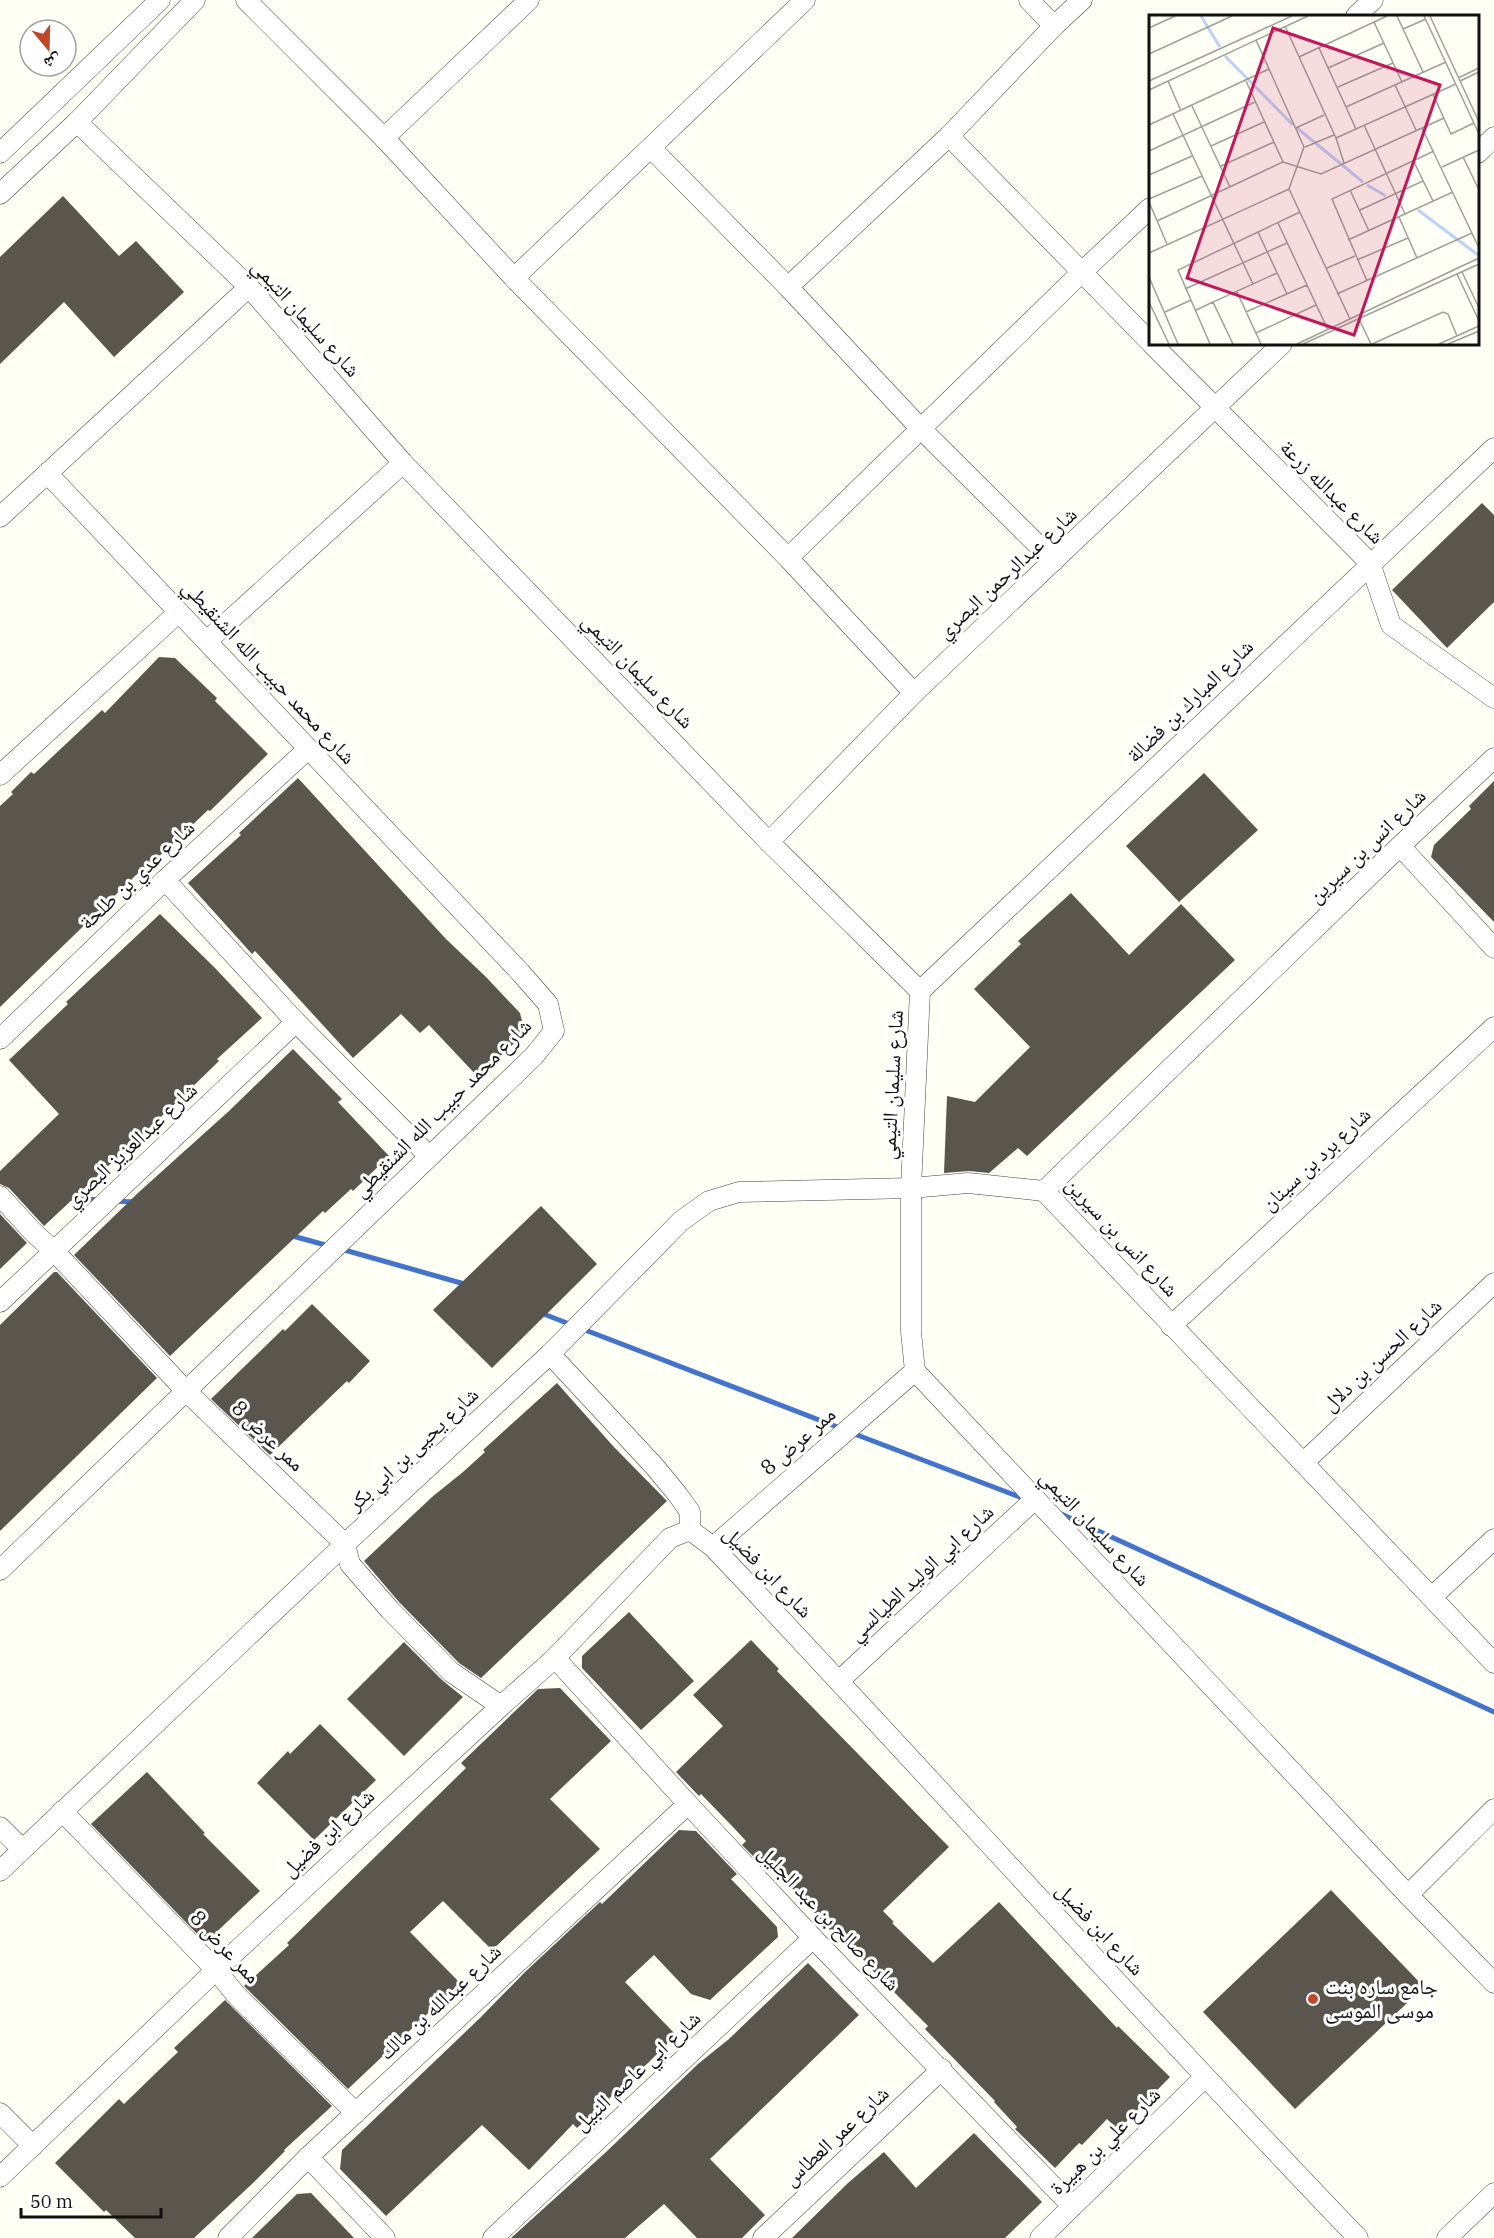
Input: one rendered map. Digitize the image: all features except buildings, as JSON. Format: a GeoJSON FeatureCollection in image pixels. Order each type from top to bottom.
{"type":"FeatureCollection","features":[{"type":"Feature","properties":{"kind":"street"},"geometry":{"type":"LineString","coordinates":[[0,194],[77,122],[195,0]]}},
{"type":"Feature","properties":{"kind":"street"},"geometry":{"type":"LineString","coordinates":[[246,0],[384,138],[513,278],[788,558],[914,693]]}},
{"type":"Feature","properties":{"kind":"street"},"geometry":{"type":"LineString","coordinates":[[384,138],[529,0]]}},
{"type":"Feature","properties":{"kind":"street"},"geometry":{"type":"LineString","coordinates":[[513,278],[805,0]]}},
{"type":"Feature","properties":{"kind":"street"},"geometry":{"type":"LineString","coordinates":[[1029,0],[1054,26]]}},
{"type":"Feature","properties":{"kind":"street"},"geometry":{"type":"LineString","coordinates":[[788,287],[949,136],[1054,26],[1082,0]]}},
{"type":"Feature","properties":{"kind":"street"},"geometry":{"type":"LineString","coordinates":[[1357,15],[1373,0]]}},
{"type":"Feature","properties":{"kind":"street"},"geometry":{"type":"LineString","coordinates":[[2,148],[154,2]]}},
{"type":"Feature","properties":{"kind":"street","name":"شارع سليمان التيمي"},"geometry":{"type":"LineString","coordinates":[[77,122],[249,287],[403,463],[769,842],[920,991],[911,1188],[911,1332],[915,1371],[1494,1983]]}},
{"type":"Feature","properties":{"kind":"street","name":"شارع عبدالله زرعة"},"geometry":{"type":"LineString","coordinates":[[949,136],[1149,341]]}},
{"type":"Feature","properties":{"kind":"street"},"geometry":{"type":"LineString","coordinates":[[1479,152],[1494,137]]}},
{"type":"Feature","properties":{"kind":"street"},"geometry":{"type":"LineString","coordinates":[[651,148],[788,287],[921,429],[1054,561]]}},
{"type":"Feature","properties":{"kind":"street"},"geometry":{"type":"LineString","coordinates":[[788,558],[1149,209]]}},
{"type":"Feature","properties":{"kind":"street"},"geometry":{"type":"LineString","coordinates":[[0,517],[249,287]]}},
{"type":"Feature","properties":{"kind":"street","name":"شارع عبدالله زرعة"},"geometry":{"type":"LineString","coordinates":[[1153,345],[1370,563],[1391,625],[1494,698]]}},
{"type":"Feature","properties":{"kind":"street","name":"شارع عبدالرحمن البصري"},"geometry":{"type":"LineString","coordinates":[[769,842],[914,693],[1281,345]]}},
{"type":"Feature","properties":{"kind":"street","name":"شارع المبارك بن فضالة"},"geometry":{"type":"LineString","coordinates":[[920,991],[1494,448]]}},
{"type":"Feature","properties":{"kind":"street"},"geometry":{"type":"LineString","coordinates":[[207,641],[403,463]]}},
{"type":"Feature","properties":{"kind":"street","name":"شارع محمد حبيب الله الشنقيطي"},"geometry":{"type":"LineString","coordinates":[[2,1564],[186,1391],[534,1056],[554,1032],[548,1004],[47,473]]}},
{"type":"Feature","properties":{"kind":"street"},"geometry":{"type":"LineString","coordinates":[[0,775],[178,612]]}},
{"type":"Feature","properties":{"kind":"street","name":"شارع عدي بن طلحة"},"geometry":{"type":"LineString","coordinates":[[0,1039],[165,880],[308,749]]}},
{"type":"Feature","properties":{"kind":"street","name":"شارع انس بن سيرين"},"geometry":{"type":"LineString","coordinates":[[1494,758],[1044,1191],[1494,1663]]}},
{"type":"Feature","properties":{"kind":"street"},"geometry":{"type":"LineString","coordinates":[[1400,846],[1494,948]]}},
{"type":"Feature","properties":{"kind":"street"},"geometry":{"type":"LineString","coordinates":[[165,880],[296,1022],[429,1156]]}},
{"type":"Feature","properties":{"kind":"street","name":"شارع عبدالعزيز البصري"},"geometry":{"type":"LineString","coordinates":[[0,1302],[296,1022]]}},
{"type":"Feature","properties":{"kind":"street","name":"شارع برد بن سينان"},"geometry":{"type":"LineString","coordinates":[[1172,1326],[1494,1027]]}},
{"type":"Feature","properties":{"kind":"street","name":"شارع يحيى بن ابي بكر"},"geometry":{"type":"LineString","coordinates":[[0,1871],[345,1544],[550,1354],[681,1221],[709,1201],[739,1192],[911,1188],[968,1183],[1044,1191]]}},
{"type":"Feature","properties":{"kind":"street","name":"ممر عرض 8"},"geometry":{"type":"LineString","coordinates":[[0,1196],[186,1391],[345,1544],[350,1564],[390,1610],[451,1672],[501,1706]]}},
{"type":"Feature","properties":{"kind":"street","name":"شارع الحسن بن دلال"},"geometry":{"type":"LineString","coordinates":[[1303,1463],[1494,1283]]}},
{"type":"Feature","properties":{"kind":"street"},"geometry":{"type":"LineString","coordinates":[[550,1354],[678,1495],[690,1512],[690,1530]]}},
{"type":"Feature","properties":{"kind":"street","name":"ممر عرض 8"},"geometry":{"type":"LineString","coordinates":[[713,1547],[915,1371]]}},
{"type":"Feature","properties":{"kind":"street","name":"شارع ابي الوليد الطيالسي"},"geometry":{"type":"LineString","coordinates":[[839,1681],[1035,1499]]}},
{"type":"Feature","properties":{"kind":"street","name":"شارع ابن فضيل"},"geometry":{"type":"LineString","coordinates":[[0,2177],[216,1970],[555,1658],[670,1538],[690,1530],[713,1547],[1204,2078],[1358,2238]]}},
{"type":"Feature","properties":{"kind":"street"},"geometry":{"type":"LineString","coordinates":[[1432,1597],[1494,1539]]}},
{"type":"Feature","properties":{"kind":"street","name":"شارع صالح بن عبد الجليل"},"geometry":{"type":"LineString","coordinates":[[555,1658],[813,1938],[1072,2206]]}},
{"type":"Feature","properties":{"kind":"street","name":"شارع عبدالله بن مالك"},"geometry":{"type":"LineString","coordinates":[[228,2238],[308,2157],[688,1804]]}},
{"type":"Feature","properties":{"kind":"street"},"geometry":{"type":"LineString","coordinates":[[1408,1894],[1494,1809]]}},
{"type":"Feature","properties":{"kind":"street","name":"ممر عرض 8"},"geometry":{"type":"LineString","coordinates":[[62,1811],[216,1970],[237,1996],[356,2113]]}},
{"type":"Feature","properties":{"kind":"street"},"geometry":{"type":"LineString","coordinates":[[0,1827],[22,1849]]}},
{"type":"Feature","properties":{"kind":"street","name":"شارع ابي عاصم النبيل"},"geometry":{"type":"LineString","coordinates":[[493,2238],[813,1938]]}},
{"type":"Feature","properties":{"kind":"street","name":"شارع عمر العطاس"},"geometry":{"type":"LineString","coordinates":[[763,2238],[942,2069]]}},
{"type":"Feature","properties":{"kind":"street","name":"شارع علي بن هبيرة"},"geometry":{"type":"LineString","coordinates":[[1040,2238],[1204,2078]]}},
{"type":"Feature","properties":{"kind":"street"},"geometry":{"type":"LineString","coordinates":[[0,2113],[33,2146]]}},
{"type":"Feature","properties":{"kind":"street"},"geometry":{"type":"LineString","coordinates":[[308,2157],[386,2238]]}},
{"type":"Feature","properties":{"kind":"street"},"geometry":{"type":"LineString","coordinates":[[1447,2238],[1494,2193]]}},
{"type":"Feature","properties":{"kind":"waterway"},"geometry":{"type":"LineString","coordinates":[[69,1198],[101,1200]]}},
{"type":"Feature","properties":{"kind":"waterway"},"geometry":{"type":"LineString","coordinates":[[113,1201],[134,1202]]}},
{"type":"Feature","properties":{"kind":"waterway"},"geometry":{"type":"LineString","coordinates":[[289,1235],[329,1246]]}},
{"type":"Feature","properties":{"kind":"waterway"},"geometry":{"type":"LineString","coordinates":[[341,1249],[468,1285]]}},
{"type":"Feature","properties":{"kind":"waterway"},"geometry":{"type":"LineString","coordinates":[[541,1313],[572,1325]]}},
{"type":"Feature","properties":{"kind":"waterway"},"geometry":{"type":"LineString","coordinates":[[580,1328],[840,1428]]}},
{"type":"Feature","properties":{"kind":"waterway"},"geometry":{"type":"LineString","coordinates":[[852,1433],[1025,1499]]}},
{"type":"Feature","properties":{"kind":"waterway"},"geometry":{"type":"LineString","coordinates":[[1059,1513],[1494,1712]]}},
{"type":"Feature","properties":{"kind":"place","name":"جامع ساره بنت موسى الموسى"},"geometry":{"type":"Point","coordinates":[1313,1999]}}]}
